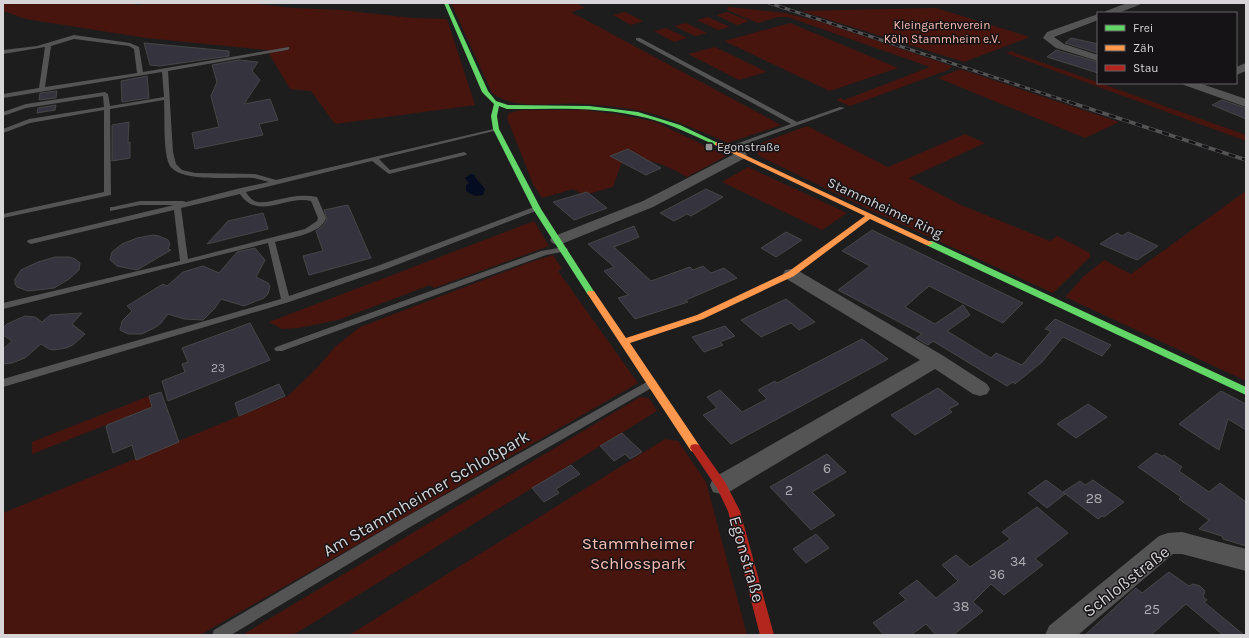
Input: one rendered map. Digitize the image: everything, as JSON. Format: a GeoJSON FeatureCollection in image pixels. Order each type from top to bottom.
{"type":"FeatureCollection","features":[{"type":"Feature","properties":{"kind":"street"},"geometry":{"type":"LineString","coordinates":[[446,3],[485,92],[490,100],[497,104]]}},
{"type":"Feature","properties":{"kind":"street"},"geometry":{"type":"LineString","coordinates":[[1112,12],[1136,3]]}},
{"type":"Feature","properties":{"kind":"street"},"geometry":{"type":"LineString","coordinates":[[1097,17],[1051,34],[1048,38],[1060,46],[1097,58]]}},
{"type":"Feature","properties":{"kind":"street"},"geometry":{"type":"LineString","coordinates":[[1237,71],[1246,66]]}},
{"type":"Feature","properties":{"kind":"street"},"geometry":{"type":"LineString","coordinates":[[1195,84],[1210,86],[1246,103]]}},
{"type":"Feature","properties":{"kind":"street","name":"Egonstraße"},"geometry":{"type":"LineString","coordinates":[[497,104],[493,119],[496,129],[537,209],[623,342],[721,485],[734,511],[767,635]]}},
{"type":"Feature","properties":{"kind":"street","name":"Stammheimer Ring"},"geometry":{"type":"LineString","coordinates":[[497,104],[507,107],[590,107],[625,112],[656,119],[727,149],[1246,391]]}},
{"type":"Feature","properties":{"kind":"street"},"geometry":{"type":"LineString","coordinates":[[561,244],[648,204],[740,155]]}},
{"type":"Feature","properties":{"kind":"street"},"geometry":{"type":"LineString","coordinates":[[623,342],[700,317],[791,274],[869,216]]}},
{"type":"Feature","properties":{"kind":"street"},"geometry":{"type":"LineString","coordinates":[[791,274],[935,360],[980,389]]}},
{"type":"Feature","properties":{"kind":"street"},"geometry":{"type":"LineString","coordinates":[[721,485],[935,360]]}},
{"type":"Feature","properties":{"kind":"street","name":"Schloßstraße"},"geometry":{"type":"LineString","coordinates":[[1058,635],[1168,544],[1182,543],[1246,560]]}},
{"type":"Feature","properties":{"kind":"lane"},"geometry":{"type":"LineString","coordinates":[[3,52],[48,46],[74,38],[135,46],[137,48],[140,74]]}},
{"type":"Feature","properties":{"kind":"lane"},"geometry":{"type":"LineString","coordinates":[[638,39],[796,124]]}},
{"type":"Feature","properties":{"kind":"lane"},"geometry":{"type":"LineString","coordinates":[[42,89],[48,46]]}},
{"type":"Feature","properties":{"kind":"lane"},"geometry":{"type":"LineString","coordinates":[[3,96],[165,70],[287,48]]}},
{"type":"Feature","properties":{"kind":"lane"},"geometry":{"type":"LineString","coordinates":[[165,70],[172,165],[180,171],[195,175],[255,176],[276,182]]}},
{"type":"Feature","properties":{"kind":"lane"},"geometry":{"type":"LineString","coordinates":[[3,114],[10,110],[26,106],[100,94],[106,95],[108,193],[3,216]]}},
{"type":"Feature","properties":{"kind":"lane"},"geometry":{"type":"LineString","coordinates":[[4,130],[29,121],[167,98]]}},
{"type":"Feature","properties":{"kind":"lane"},"geometry":{"type":"LineString","coordinates":[[727,149],[842,108]]}},
{"type":"Feature","properties":{"kind":"lane"},"geometry":{"type":"LineString","coordinates":[[31,242],[496,129]]}},
{"type":"Feature","properties":{"kind":"lane"},"geometry":{"type":"LineString","coordinates":[[373,158],[388,172],[464,154]]}},
{"type":"Feature","properties":{"kind":"lane"},"geometry":{"type":"LineString","coordinates":[[3,306],[271,241],[308,231],[321,222],[322,218],[314,199],[304,197],[265,204],[255,204],[251,202],[241,190]]}},
{"type":"Feature","properties":{"kind":"lane"},"geometry":{"type":"LineString","coordinates":[[113,209],[140,203],[193,203]]}},
{"type":"Feature","properties":{"kind":"lane"},"geometry":{"type":"LineString","coordinates":[[177,207],[184,262]]}},
{"type":"Feature","properties":{"kind":"lane"},"geometry":{"type":"LineString","coordinates":[[3,383],[286,300],[383,267],[537,209]]}},
{"type":"Feature","properties":{"kind":"lane"},"geometry":{"type":"LineString","coordinates":[[271,241],[286,300]]}},
{"type":"Feature","properties":{"kind":"lane"},"geometry":{"type":"LineString","coordinates":[[279,349],[544,253],[561,244]]}},
{"type":"Feature","properties":{"kind":"lane","name":"Am Stammheimer Schloßpark"},"geometry":{"type":"LineString","coordinates":[[218,635],[406,523],[652,383]]}},
{"type":"Feature","properties":{"kind":"green space"},"geometry":{"type":"Polygon","coordinates":[[[3,3],[133,3],[136,5],[154,3],[246,3],[294,8],[341,10],[412,18],[447,19],[475,105],[335,124],[311,91],[290,89],[267,50],[146,38],[26,19],[3,11],[3,3]]]}},
{"type":"Feature","properties":{"kind":"green space"},"geometry":{"type":"Polygon","coordinates":[[[451,3],[576,3],[585,8],[571,12],[781,125],[728,143],[694,128],[636,110],[572,103],[525,104],[502,99],[492,93],[451,3]]]}},
{"type":"Feature","properties":{"kind":"green space"},"geometry":{"type":"Polygon","coordinates":[[[728,7],[785,13],[821,22],[952,66],[948,70],[850,106],[836,100],[841,98],[844,100],[930,67],[788,17],[778,17],[758,23],[727,10],[728,7]]]}},
{"type":"Feature","properties":{"kind":"green space","name":"Kleingartenverein Köln Stammheim e.V."},"geometry":{"type":"Polygon","coordinates":[[[936,8],[1030,37],[964,62],[801,11],[936,8]]]}},
{"type":"Feature","properties":{"kind":"green space"},"geometry":{"type":"Polygon","coordinates":[[[625,12],[643,21],[631,25],[613,15],[625,12]]]}},
{"type":"Feature","properties":{"kind":"green space"},"geometry":{"type":"Polygon","coordinates":[[[727,12],[749,21],[737,25],[716,15],[727,12]]]}},
{"type":"Feature","properties":{"kind":"green space"},"geometry":{"type":"Polygon","coordinates":[[[708,17],[730,27],[718,30],[697,20],[708,17]]]}},
{"type":"Feature","properties":{"kind":"green space"},"geometry":{"type":"Polygon","coordinates":[[[686,23],[707,33],[695,36],[674,26],[686,23]]]}},
{"type":"Feature","properties":{"kind":"green space"},"geometry":{"type":"Polygon","coordinates":[[[790,23],[898,68],[830,91],[724,41],[790,23]]]}},
{"type":"Feature","properties":{"kind":"green space"},"geometry":{"type":"Polygon","coordinates":[[[666,28],[687,38],[674,42],[654,31],[666,28]]]}},
{"type":"Feature","properties":{"kind":"green space"},"geometry":{"type":"Polygon","coordinates":[[[715,47],[767,72],[739,80],[688,54],[715,47]]]}},
{"type":"Feature","properties":{"kind":"green space"},"geometry":{"type":"Polygon","coordinates":[[[1010,51],[1097,82],[1097,84],[1103,84],[1246,135],[1246,141],[1006,53],[1010,51]]]}},
{"type":"Feature","properties":{"kind":"green space"},"geometry":{"type":"Polygon","coordinates":[[[960,69],[1119,122],[1085,138],[938,78],[960,69]]]}},
{"type":"Feature","properties":{"kind":"green space"},"geometry":{"type":"Polygon","coordinates":[[[522,110],[584,110],[617,114],[656,122],[726,156],[687,177],[655,162],[646,160],[629,161],[621,164],[613,187],[584,195],[573,189],[542,198],[533,184],[507,118],[509,113],[522,110]]]}},
{"type":"Feature","properties":{"kind":"green space"},"geometry":{"type":"Polygon","coordinates":[[[807,126],[888,167],[965,134],[985,143],[909,178],[961,205],[1050,241],[1057,236],[1090,253],[1090,257],[1053,293],[868,209],[759,156],[753,146],[807,126]]]}},
{"type":"Feature","properties":{"kind":"green space"},"geometry":{"type":"Polygon","coordinates":[[[748,167],[847,213],[822,230],[722,182],[748,167]]]}},
{"type":"Feature","properties":{"kind":"green space"},"geometry":{"type":"Polygon","coordinates":[[[1246,191],[1246,381],[1065,297],[1083,277],[1104,260],[1131,274],[1246,191]]]}},
{"type":"Feature","properties":{"kind":"green space"},"geometry":{"type":"Polygon","coordinates":[[[534,221],[549,246],[434,288],[430,285],[338,320],[298,328],[282,329],[269,322],[534,221]]]}},
{"type":"Feature","properties":{"kind":"green space"},"geometry":{"type":"Polygon","coordinates":[[[553,255],[562,269],[558,271],[638,383],[200,635],[3,635],[3,513],[288,396],[317,368],[336,346],[360,327],[528,263],[553,255]]]}},
{"type":"Feature","properties":{"kind":"green space"},"geometry":{"type":"Polygon","coordinates":[[[149,396],[152,407],[32,454],[32,442],[149,396]]]}},
{"type":"Feature","properties":{"kind":"green space"},"geometry":{"type":"Polygon","coordinates":[[[640,397],[649,398],[657,411],[293,635],[242,635],[640,397]]]}},
{"type":"Feature","properties":{"kind":"green space","name":"Stammheimer Schlosspark"},"geometry":{"type":"Polygon","coordinates":[[[665,439],[678,441],[706,482],[747,635],[349,635],[665,439]]]}},
{"type":"Feature","properties":{"kind":"water"},"geometry":{"type":"Polygon","coordinates":[[[471,174],[475,175],[476,179],[485,189],[483,195],[475,196],[466,191],[466,185],[469,183],[465,178],[471,174]]]}},
{"type":"Feature","properties":{"kind":"building"},"geometry":{"type":"Polygon","coordinates":[[[1071,38],[1097,44],[1097,53],[1065,43],[1071,38]]]}},
{"type":"Feature","properties":{"kind":"building"},"geometry":{"type":"Polygon","coordinates":[[[144,43],[229,51],[229,56],[160,66],[150,65],[144,43]]]}},
{"type":"Feature","properties":{"kind":"building"},"geometry":{"type":"Polygon","coordinates":[[[1056,50],[1097,62],[1097,73],[1047,57],[1056,50]]]}},
{"type":"Feature","properties":{"kind":"building"},"geometry":{"type":"Polygon","coordinates":[[[239,60],[258,62],[252,71],[260,80],[244,104],[270,99],[278,120],[259,124],[263,135],[195,149],[192,133],[219,127],[211,96],[217,82],[212,65],[239,60]]]}},
{"type":"Feature","properties":{"kind":"building"},"geometry":{"type":"Polygon","coordinates":[[[147,76],[149,98],[122,102],[121,81],[147,76]]]}},
{"type":"Feature","properties":{"kind":"building"},"geometry":{"type":"Polygon","coordinates":[[[57,91],[56,98],[39,100],[40,93],[57,91]]]}},
{"type":"Feature","properties":{"kind":"building"},"geometry":{"type":"Polygon","coordinates":[[[1222,100],[1246,108],[1246,119],[1212,105],[1222,100]]]}},
{"type":"Feature","properties":{"kind":"building"},"geometry":{"type":"Polygon","coordinates":[[[56,105],[55,110],[37,113],[38,108],[56,105]]]}},
{"type":"Feature","properties":{"kind":"building"},"geometry":{"type":"Polygon","coordinates":[[[129,122],[128,143],[130,142],[130,158],[112,161],[112,125],[129,122]]]}},
{"type":"Feature","properties":{"kind":"building"},"geometry":{"type":"Polygon","coordinates":[[[628,149],[661,168],[646,175],[610,156],[628,149]]]}},
{"type":"Feature","properties":{"kind":"building"},"geometry":{"type":"Polygon","coordinates":[[[706,189],[723,197],[691,216],[687,214],[674,221],[660,213],[706,189]]]}},
{"type":"Feature","properties":{"kind":"building"},"geometry":{"type":"Polygon","coordinates":[[[587,192],[607,208],[574,220],[553,202],[587,192]]]}},
{"type":"Feature","properties":{"kind":"building"},"geometry":{"type":"Polygon","coordinates":[[[348,205],[371,258],[309,275],[303,256],[323,251],[316,231],[324,225],[327,219],[324,210],[348,205]]]}},
{"type":"Feature","properties":{"kind":"building"},"geometry":{"type":"Polygon","coordinates":[[[263,213],[268,229],[207,244],[228,221],[263,213]]]}},
{"type":"Feature","properties":{"kind":"building"},"geometry":{"type":"Polygon","coordinates":[[[634,226],[639,237],[614,247],[651,281],[690,267],[693,270],[703,266],[711,273],[724,268],[737,278],[686,300],[688,302],[635,319],[618,298],[628,295],[604,271],[614,267],[588,244],[634,226]]]}},
{"type":"Feature","properties":{"kind":"building"},"geometry":{"type":"Polygon","coordinates":[[[872,230],[1023,303],[1003,323],[929,286],[905,307],[935,324],[963,305],[970,315],[947,331],[991,358],[996,353],[1022,365],[1051,331],[1045,329],[1055,319],[1111,345],[1102,356],[1063,337],[1042,362],[1015,384],[1013,382],[1007,386],[933,341],[928,345],[916,338],[922,334],[838,290],[870,266],[842,251],[872,230]]]}},
{"type":"Feature","properties":{"kind":"building"},"geometry":{"type":"Polygon","coordinates":[[[786,232],[802,240],[776,257],[761,248],[786,232]]]}},
{"type":"Feature","properties":{"kind":"building"},"geometry":{"type":"Polygon","coordinates":[[[1128,232],[1158,246],[1137,260],[1100,244],[1117,233],[1122,236],[1128,232]]]}},
{"type":"Feature","properties":{"kind":"building"},"geometry":{"type":"Polygon","coordinates":[[[153,235],[168,240],[170,244],[168,249],[171,250],[137,270],[117,266],[110,260],[112,252],[122,244],[137,238],[153,235]]]}},
{"type":"Feature","properties":{"kind":"building"},"geometry":{"type":"Polygon","coordinates":[[[255,248],[265,260],[256,277],[268,283],[270,286],[268,294],[264,298],[244,306],[221,299],[215,308],[203,320],[184,319],[168,314],[156,327],[142,334],[128,334],[120,330],[122,321],[132,311],[127,306],[163,284],[167,286],[183,272],[203,266],[219,273],[237,252],[255,248]]]}},
{"type":"Feature","properties":{"kind":"building"},"geometry":{"type":"Polygon","coordinates":[[[55,257],[70,257],[75,259],[80,263],[79,270],[69,279],[54,288],[28,291],[17,287],[15,284],[15,279],[21,270],[38,262],[55,257]]]}},
{"type":"Feature","properties":{"kind":"building"},"geometry":{"type":"Polygon","coordinates":[[[786,299],[815,322],[799,330],[791,323],[761,337],[741,320],[786,299]]]}},
{"type":"Feature","properties":{"kind":"building"},"geometry":{"type":"Polygon","coordinates":[[[82,313],[72,324],[85,334],[73,345],[54,350],[41,344],[25,358],[12,363],[3,364],[3,349],[12,341],[3,335],[3,328],[7,324],[25,316],[35,317],[42,322],[50,315],[82,313]]]}},
{"type":"Feature","properties":{"kind":"building"},"geometry":{"type":"Polygon","coordinates":[[[250,323],[270,360],[168,401],[162,381],[185,372],[182,364],[188,362],[182,348],[250,323]]]}},
{"type":"Feature","properties":{"kind":"building"},"geometry":{"type":"Polygon","coordinates":[[[725,326],[735,336],[720,342],[723,345],[704,352],[692,337],[725,326]]]}},
{"type":"Feature","properties":{"kind":"building"},"geometry":{"type":"Polygon","coordinates":[[[862,339],[888,359],[731,444],[703,415],[717,408],[707,397],[720,390],[742,412],[767,399],[758,390],[775,381],[777,383],[862,339]]]}},
{"type":"Feature","properties":{"kind":"building"},"geometry":{"type":"Polygon","coordinates":[[[279,384],[285,396],[239,416],[235,403],[279,384]]]}},
{"type":"Feature","properties":{"kind":"building"},"geometry":{"type":"Polygon","coordinates":[[[938,388],[959,404],[949,409],[952,412],[915,435],[891,415],[938,388]]]}},
{"type":"Feature","properties":{"kind":"building"},"geometry":{"type":"Polygon","coordinates":[[[1221,391],[1246,404],[1246,430],[1228,419],[1219,450],[1179,424],[1221,391]]]}},
{"type":"Feature","properties":{"kind":"building"},"geometry":{"type":"Polygon","coordinates":[[[161,392],[179,442],[136,460],[132,445],[113,453],[106,427],[107,425],[152,407],[149,396],[161,392]]]}},
{"type":"Feature","properties":{"kind":"building"},"geometry":{"type":"Polygon","coordinates":[[[1088,404],[1107,417],[1076,438],[1057,424],[1088,404]]]}},
{"type":"Feature","properties":{"kind":"building"},"geometry":{"type":"Polygon","coordinates":[[[622,433],[642,452],[630,459],[625,454],[614,461],[600,446],[622,433]]]}},
{"type":"Feature","properties":{"kind":"building"},"geometry":{"type":"Polygon","coordinates":[[[1156,453],[1162,456],[1164,455],[1182,467],[1179,471],[1209,492],[1220,483],[1246,502],[1246,546],[1223,539],[1222,536],[1199,529],[1209,520],[1179,499],[1181,497],[1138,467],[1156,453]]]}},
{"type":"Feature","properties":{"kind":"building"},"geometry":{"type":"Polygon","coordinates":[[[827,454],[846,472],[812,492],[835,515],[811,530],[770,487],[827,454]]]}},
{"type":"Feature","properties":{"kind":"building"},"geometry":{"type":"Polygon","coordinates":[[[571,465],[580,474],[556,489],[559,493],[544,502],[532,488],[571,465]]]}},
{"type":"Feature","properties":{"kind":"building"},"geometry":{"type":"Polygon","coordinates":[[[1046,480],[1065,494],[1047,508],[1028,493],[1046,480]]]}},
{"type":"Feature","properties":{"kind":"building"},"geometry":{"type":"Polygon","coordinates":[[[1093,480],[1124,502],[1104,517],[1102,516],[1098,519],[1063,492],[1080,481],[1085,485],[1093,480]]]}},
{"type":"Feature","properties":{"kind":"building"},"geometry":{"type":"Polygon","coordinates":[[[1037,507],[1068,533],[1035,559],[1043,565],[1004,595],[991,584],[973,602],[983,611],[953,635],[936,635],[926,624],[911,635],[884,635],[873,623],[906,600],[899,593],[917,580],[936,598],[958,581],[942,565],[956,555],[970,567],[1010,539],[1002,532],[1037,507]]]}},
{"type":"Feature","properties":{"kind":"building"},"geometry":{"type":"Polygon","coordinates":[[[816,534],[829,548],[806,563],[793,549],[816,534]]]}},
{"type":"Feature","properties":{"kind":"building"},"geometry":{"type":"Polygon","coordinates":[[[1169,572],[1189,586],[1193,584],[1200,586],[1205,591],[1203,597],[1207,600],[1204,602],[1244,635],[1223,635],[1186,604],[1151,635],[1085,635],[1136,588],[1142,593],[1169,572]]]}},
{"type":"Feature","properties":{"kind":"railway"},"geometry":{"type":"LineString","coordinates":[[769,3],[1072,103]]}},
{"type":"Feature","properties":{"kind":"railway"},"geometry":{"type":"LineString","coordinates":[[1069,102],[1246,160]]}},
{"type":"Feature","properties":{"kind":"traffic: fast"},"geometry":{"type":"LineString","coordinates":[[446,3],[485,92],[494,102],[507,107],[589,107],[622,111],[668,123],[717,144]]}},
{"type":"Feature","properties":{"kind":"traffic: fast"},"geometry":{"type":"LineString","coordinates":[[497,104],[494,116],[496,129],[537,209],[591,293]]}},
{"type":"Feature","properties":{"kind":"traffic: fast"},"geometry":{"type":"LineString","coordinates":[[929,243],[1246,391]]}},
{"type":"Feature","properties":{"kind":"traffic: slow"},"geometry":{"type":"LineString","coordinates":[[717,144],[929,243]]}},
{"type":"Feature","properties":{"kind":"traffic: slow"},"geometry":{"type":"LineString","coordinates":[[623,342],[700,317],[791,274],[869,216]]}},
{"type":"Feature","properties":{"kind":"traffic: slow"},"geometry":{"type":"LineString","coordinates":[[591,293],[695,448]]}},
{"type":"Feature","properties":{"kind":"traffic: jam"},"geometry":{"type":"LineString","coordinates":[[695,448],[721,485],[734,511],[767,635]]}},
{"type":"Feature","properties":{"kind":"place","name":"Egonstraße"},"geometry":{"type":"Point","coordinates":[709,147]}}]}
